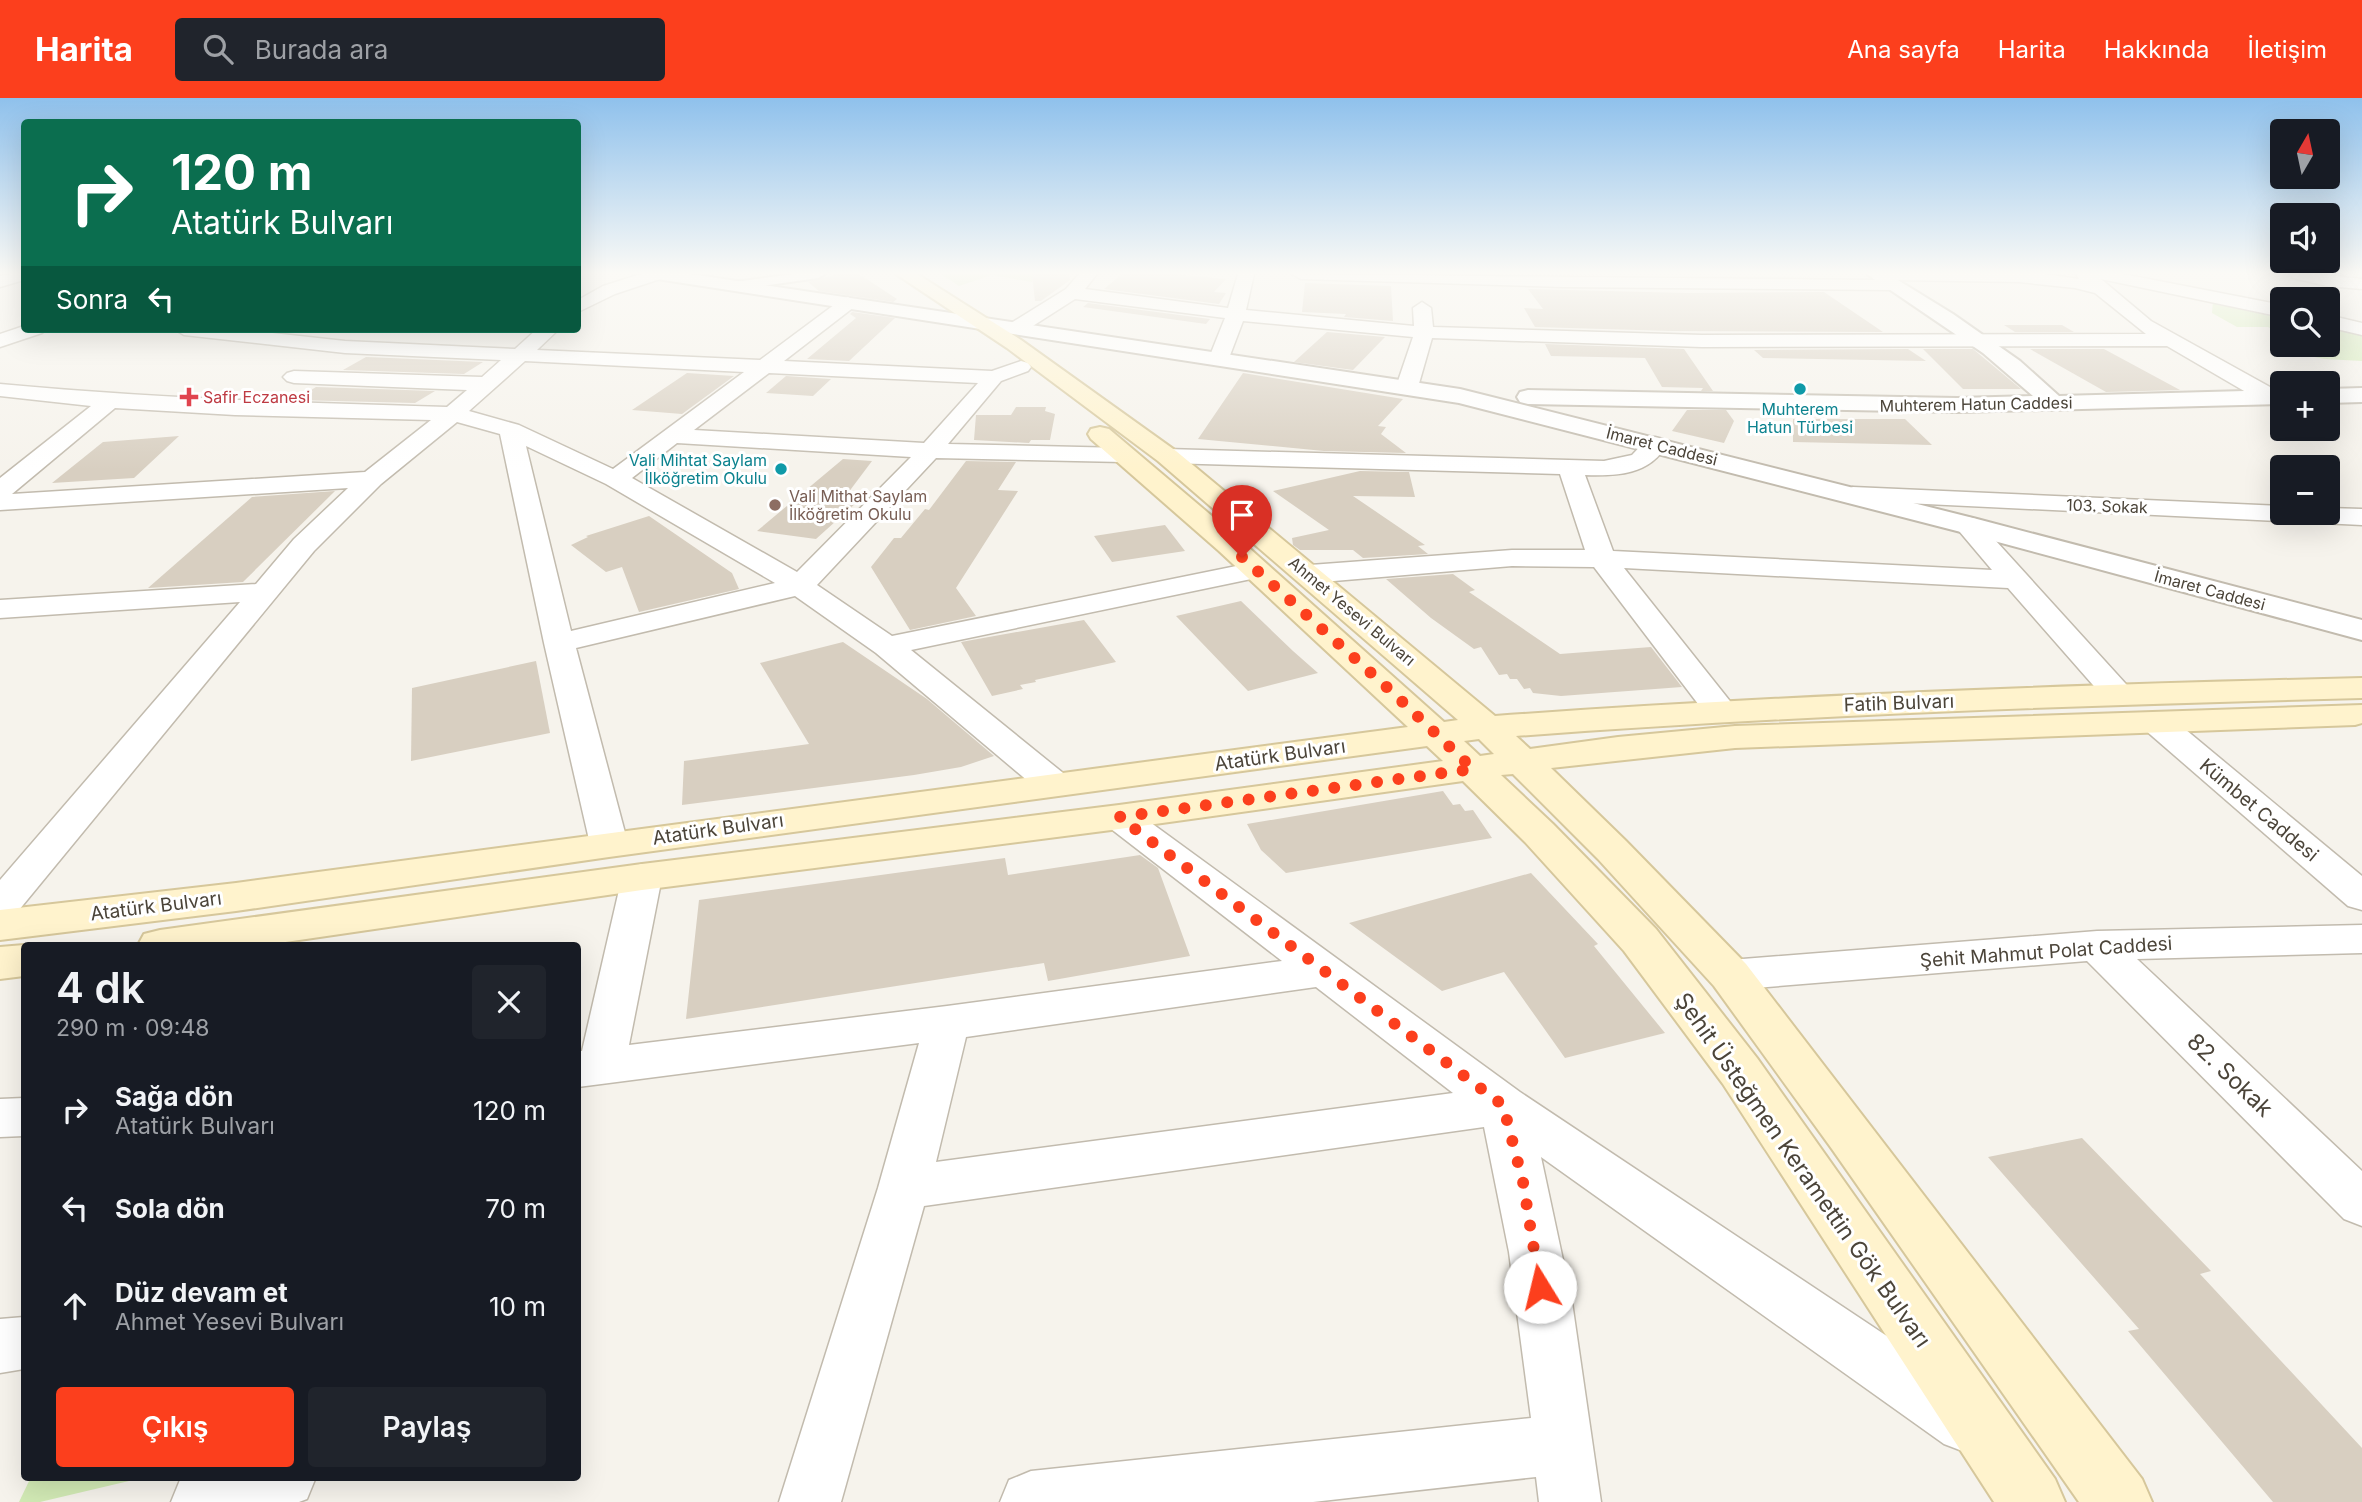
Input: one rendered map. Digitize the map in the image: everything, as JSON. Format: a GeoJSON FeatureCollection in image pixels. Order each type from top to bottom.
{"type":"FeatureCollection","features":[{"type":"Feature","properties":{"kind":"main road","name":"Ahmet Yesevi Bulvarı"},"geometry":{"type":"LineString","coordinates":[[980,340],[1021,367],[1123,454],[1256,570],[1436,734]]}},
{"type":"Feature","properties":{"kind":"main road","name":"Ahmet Yesevi Bulvarı"},"geometry":{"type":"LineString","coordinates":[[1004,340],[1167,456],[1310,574],[1494,753]]}},
{"type":"Feature","properties":{"kind":"main road","name":"Fatih Bulvarı"},"geometry":{"type":"LineString","coordinates":[[1494,753],[1720,710],[2119,694],[2362,688]]}},
{"type":"Feature","properties":{"kind":"main road","name":"Fatih Bulvarı"},"geometry":{"type":"LineString","coordinates":[[1494,753],[1618,748],[1735,737],[2362,714]]}},
{"type":"Feature","properties":{"kind":"main road","name":"Şehit Üsteğmen Keramettin Gök Bulvarı"},"geometry":{"type":"LineString","coordinates":[[1436,734],[1494,753],[1612,850],[1730,975],[1850,1134],[2119,1502]]}},
{"type":"Feature","properties":{"kind":"main road","name":"Atatürk Bulvarı"},"geometry":{"type":"LineString","coordinates":[[0,925],[236,897],[609,844],[1436,734]]}},
{"type":"Feature","properties":{"kind":"main road","name":"Şehit Üsteğmen Keramettin Gök Bulvarı"},"geometry":{"type":"LineString","coordinates":[[1494,753],[1592,886],[1640,940],[1740,1071],[2032,1502]]}},
{"type":"Feature","properties":{"kind":"main road","name":"Atatürk Bulvarı"},"geometry":{"type":"LineString","coordinates":[[181,942],[642,877],[1119,817],[1494,753]]}},
{"type":"Feature","properties":{"kind":"main road"},"geometry":{"type":"LineString","coordinates":[[0,963],[21,961]]}},
{"type":"Feature","properties":{"kind":"street"},"geometry":{"type":"LineString","coordinates":[[278,340],[345,347],[993,377],[1021,367]]}},
{"type":"Feature","properties":{"kind":"street"},"geometry":{"type":"LineString","coordinates":[[235,408],[359,340]]}},
{"type":"Feature","properties":{"kind":"street"},"geometry":{"type":"LineString","coordinates":[[0,906],[304,545],[372,479],[453,414],[536,340]]}},
{"type":"Feature","properties":{"kind":"street"},"geometry":{"type":"LineString","coordinates":[[615,479],[799,340]]}},
{"type":"Feature","properties":{"kind":"street","name":"İmaret Caddesi"},"geometry":{"type":"LineString","coordinates":[[1099,340],[1460,396],[1853,495],[2362,630]]}},
{"type":"Feature","properties":{"kind":"street"},"geometry":{"type":"LineString","coordinates":[[1219,358],[1226,340]]}},
{"type":"Feature","properties":{"kind":"street"},"geometry":{"type":"LineString","coordinates":[[1407,387],[1422,340]]}},
{"type":"Feature","properties":{"kind":"street"},"geometry":{"type":"LineString","coordinates":[[1660,340],[2168,340],[2270,394]]}},
{"type":"Feature","properties":{"kind":"street"},"geometry":{"type":"LineString","coordinates":[[1983,341],[2032,381],[2053,403]]}},
{"type":"Feature","properties":{"kind":"street"},"geometry":{"type":"LineString","coordinates":[[294,377],[485,384]]}},
{"type":"Feature","properties":{"kind":"street"},"geometry":{"type":"LineString","coordinates":[[559,643],[800,586],[930,451],[993,377]]}},
{"type":"Feature","properties":{"kind":"street"},"geometry":{"type":"LineString","coordinates":[[0,390],[110,401],[235,408],[453,414],[511,430],[615,479],[800,586],[887,646],[1055,785]]}},
{"type":"Feature","properties":{"kind":"street"},"geometry":{"type":"LineString","coordinates":[[2340,396],[2362,395]]}},
{"type":"Feature","properties":{"kind":"street","name":"Muhterem Hatun Caddesi"},"geometry":{"type":"LineString","coordinates":[[1460,396],[1847,405],[2270,397]]}},
{"type":"Feature","properties":{"kind":"street"},"geometry":{"type":"LineString","coordinates":[[0,491],[110,401]]}},
{"type":"Feature","properties":{"kind":"street"},"geometry":{"type":"LineString","coordinates":[[511,430],[559,643],[609,844]]}},
{"type":"Feature","properties":{"kind":"street"},"geometry":{"type":"LineString","coordinates":[[675,436],[930,451],[1123,454]]}},
{"type":"Feature","properties":{"kind":"street"},"geometry":{"type":"LineString","coordinates":[[1167,456],[1570,467],[1626,466],[1641,461],[1651,453],[1655,444]]}},
{"type":"Feature","properties":{"kind":"street"},"geometry":{"type":"LineString","coordinates":[[1570,467],[1602,559],[1720,710]]}},
{"type":"Feature","properties":{"kind":"street"},"geometry":{"type":"LineString","coordinates":[[0,502],[372,479]]}},
{"type":"Feature","properties":{"kind":"street","name":"103. Sokak"},"geometry":{"type":"LineString","coordinates":[[1853,495],[2362,517]]}},
{"type":"Feature","properties":{"kind":"street"},"geometry":{"type":"LineString","coordinates":[[1967,525],[2119,694]]}},
{"type":"Feature","properties":{"kind":"street"},"geometry":{"type":"LineString","coordinates":[[1310,574],[1512,558],[1602,559],[2015,580]]}},
{"type":"Feature","properties":{"kind":"street"},"geometry":{"type":"LineString","coordinates":[[887,646],[1256,570]]}},
{"type":"Feature","properties":{"kind":"street"},"geometry":{"type":"LineString","coordinates":[[0,609],[264,592]]}},
{"type":"Feature","properties":{"kind":"street","name":"Kümbet Caddesi"},"geometry":{"type":"LineString","coordinates":[[2156,722],[2362,898]]}},
{"type":"Feature","properties":{"kind":"street"},"geometry":{"type":"LineString","coordinates":[[1119,817],[1503,1105],[1989,1440]]}},
{"type":"Feature","properties":{"kind":"street"},"geometry":{"type":"LineString","coordinates":[[642,877],[589,1068],[947,1023],[1324,971]]}},
{"type":"Feature","properties":{"kind":"street","name":"Şehit Mahmut Polat Caddesi"},"geometry":{"type":"LineString","coordinates":[[1730,975],[2097,946],[2362,939]]}},
{"type":"Feature","properties":{"kind":"street","name":"82. Sokak"},"geometry":{"type":"LineString","coordinates":[[2097,946],[2362,1205]]}},
{"type":"Feature","properties":{"kind":"street"},"geometry":{"type":"LineString","coordinates":[[810,1502],[904,1188],[947,1023]]}},
{"type":"Feature","properties":{"kind":"street"},"geometry":{"type":"LineString","coordinates":[[904,1188],[1503,1105]]}},
{"type":"Feature","properties":{"kind":"street"},"geometry":{"type":"LineString","coordinates":[[1503,1105],[1523,1182],[1564,1444],[1570,1502]]}},
{"type":"Feature","properties":{"kind":"street"},"geometry":{"type":"LineString","coordinates":[[0,1118],[21,1116]]}},
{"type":"Feature","properties":{"kind":"street"},"geometry":{"type":"LineString","coordinates":[[0,1346],[21,1343]]}},
{"type":"Feature","properties":{"kind":"street"},"geometry":{"type":"LineString","coordinates":[[1031,1502],[1564,1444]]}},
{"type":"Feature","properties":{"kind":"street"},"geometry":{"type":"LineString","coordinates":[[202,1502],[272,1481]]}},
{"type":"Feature","properties":{"kind":"green space"},"geometry":{"type":"Polygon","coordinates":[[[2340,340],[2362,340],[2362,361],[2315,357],[2340,357],[2340,340]]]}},
{"type":"Feature","properties":{"kind":"green space"},"geometry":{"type":"Polygon","coordinates":[[[29,1481],[129,1481],[40,1502],[19,1502],[29,1481]]]}},
{"type":"Feature","properties":{"kind":"building"},"geometry":{"type":"Polygon","coordinates":[[[830,340],[872,340],[849,361],[807,359],[830,340]]]}},
{"type":"Feature","properties":{"kind":"building"},"geometry":{"type":"Polygon","coordinates":[[[1319,340],[1383,340],[1353,370],[1294,362],[1319,340]]]}},
{"type":"Feature","properties":{"kind":"building"},"geometry":{"type":"Polygon","coordinates":[[[1545,344],[1684,349],[1713,391],[1701,391],[1703,388],[1662,387],[1645,358],[1551,356],[1545,344]]]}},
{"type":"Feature","properties":{"kind":"building"},"geometry":{"type":"Polygon","coordinates":[[[1908,349],[1926,361],[1763,358],[1754,350],[1908,349]]]}},
{"type":"Feature","properties":{"kind":"building"},"geometry":{"type":"Polygon","coordinates":[[[1923,349],[1973,349],[2021,389],[1963,389],[1923,349]]]}},
{"type":"Feature","properties":{"kind":"building"},"geometry":{"type":"Polygon","coordinates":[[[2030,349],[2104,349],[2180,390],[2106,392],[2030,349]]]}},
{"type":"Feature","properties":{"kind":"building"},"geometry":{"type":"Polygon","coordinates":[[[366,357],[483,362],[464,374],[343,370],[366,357]]]}},
{"type":"Feature","properties":{"kind":"building"},"geometry":{"type":"Polygon","coordinates":[[[687,373],[734,376],[682,414],[632,410],[687,373]]]}},
{"type":"Feature","properties":{"kind":"building"},"geometry":{"type":"Polygon","coordinates":[[[1243,373],[1403,399],[1378,426],[1386,427],[1381,434],[1406,453],[1324,451],[1198,439],[1243,373]]]}},
{"type":"Feature","properties":{"kind":"building"},"geometry":{"type":"Polygon","coordinates":[[[786,376],[831,379],[813,396],[766,393],[786,376]]]}},
{"type":"Feature","properties":{"kind":"building"},"geometry":{"type":"Polygon","coordinates":[[[316,387],[435,391],[415,403],[295,400],[316,387]]]}},
{"type":"Feature","properties":{"kind":"building"},"geometry":{"type":"Polygon","coordinates":[[[1016,407],[1046,407],[1045,411],[1055,414],[1050,440],[1031,440],[1029,443],[974,440],[976,415],[1011,415],[1016,407]]]}},
{"type":"Feature","properties":{"kind":"building"},"geometry":{"type":"Polygon","coordinates":[[[1687,410],[1726,410],[1734,421],[1724,443],[1672,431],[1687,410]]]}},
{"type":"Feature","properties":{"kind":"building"},"geometry":{"type":"Polygon","coordinates":[[[1793,419],[1905,419],[1932,445],[1793,442],[1793,419]]]}},
{"type":"Feature","properties":{"kind":"building"},"geometry":{"type":"Polygon","coordinates":[[[179,436],[134,478],[52,483],[103,442],[179,436]]]}},
{"type":"Feature","properties":{"kind":"building"},"geometry":{"type":"Polygon","coordinates":[[[843,459],[872,461],[842,501],[856,503],[816,539],[757,531],[843,459]]]}},
{"type":"Feature","properties":{"kind":"building"},"geometry":{"type":"Polygon","coordinates":[[[966,461],[1016,462],[998,490],[1018,491],[956,588],[976,616],[910,630],[871,567],[894,538],[901,538],[925,509],[929,510],[966,461]]]}},
{"type":"Feature","properties":{"kind":"building"},"geometry":{"type":"Polygon","coordinates":[[[1360,471],[1409,472],[1415,497],[1353,496],[1425,545],[1418,546],[1428,554],[1363,558],[1353,550],[1300,550],[1293,545],[1292,538],[1329,530],[1273,491],[1360,471]]]}},
{"type":"Feature","properties":{"kind":"building"},"geometry":{"type":"Polygon","coordinates":[[[335,491],[243,582],[148,588],[252,497],[335,491]]]}},
{"type":"Feature","properties":{"kind":"building"},"geometry":{"type":"Polygon","coordinates":[[[649,516],[732,573],[739,589],[639,612],[622,567],[606,572],[571,545],[588,537],[586,536],[649,516]]]}},
{"type":"Feature","properties":{"kind":"building"},"geometry":{"type":"Polygon","coordinates":[[[1165,525],[1185,551],[1112,562],[1094,536],[1165,525]]]}},
{"type":"Feature","properties":{"kind":"building"},"geometry":{"type":"Polygon","coordinates":[[[1453,574],[1475,590],[1469,592],[1560,654],[1651,647],[1682,687],[1561,696],[1533,693],[1530,688],[1524,689],[1517,679],[1510,679],[1507,674],[1499,675],[1481,647],[1474,649],[1431,618],[1386,579],[1453,574]]]}},
{"type":"Feature","properties":{"kind":"building"},"geometry":{"type":"Polygon","coordinates":[[[1241,601],[1318,673],[1248,691],[1176,616],[1241,601]]]}},
{"type":"Feature","properties":{"kind":"building"},"geometry":{"type":"Polygon","coordinates":[[[1084,620],[1116,662],[1035,680],[1036,682],[1020,685],[1023,689],[992,696],[961,642],[1084,620]]]}},
{"type":"Feature","properties":{"kind":"building"},"geometry":{"type":"Polygon","coordinates":[[[843,642],[927,699],[994,756],[961,767],[914,775],[682,805],[684,761],[809,744],[760,663],[843,642]]]}},
{"type":"Feature","properties":{"kind":"building"},"geometry":{"type":"Polygon","coordinates":[[[536,661],[550,733],[411,761],[412,688],[536,661]]]}},
{"type":"Feature","properties":{"kind":"building"},"geometry":{"type":"Polygon","coordinates":[[[1443,791],[1453,805],[1460,804],[1465,811],[1473,810],[1492,838],[1286,873],[1261,850],[1247,824],[1443,791]]]}},
{"type":"Feature","properties":{"kind":"building"},"geometry":{"type":"Polygon","coordinates":[[[1140,855],[1158,868],[1190,956],[1048,981],[1044,963],[686,1019],[699,900],[1005,858],[1008,875],[1140,855]]]}},
{"type":"Feature","properties":{"kind":"building"},"geometry":{"type":"Polygon","coordinates":[[[1531,873],[1598,944],[1594,946],[1665,1033],[1565,1058],[1504,972],[1442,991],[1349,923],[1531,873]]]}},
{"type":"Feature","properties":{"kind":"building"},"geometry":{"type":"Polygon","coordinates":[[[2082,1138],[2211,1271],[2200,1274],[2362,1448],[2362,1502],[2273,1502],[2128,1331],[2139,1329],[1988,1157],[2082,1138]]]}},
{"type":"Feature","properties":{"kind":"place","name":"Muhterem Hatun Türbesi"},"geometry":{"type":"Point","coordinates":[1800,389]}},
{"type":"Feature","properties":{"kind":"place","name":"Safir Eczanesi"},"geometry":{"type":"Point","coordinates":[189,397]}},
{"type":"Feature","properties":{"kind":"place","name":"Vali Mihtat Saylam İlköğretim Okulu"},"geometry":{"type":"Point","coordinates":[781,469]}},
{"type":"Feature","properties":{"kind":"place","name":"Vali Mithat Saylam İlköğretim Okulu"},"geometry":{"type":"Point","coordinates":[775,505]}},
{"type":"Feature","properties":{"kind":"route"},"geometry":{"type":"LineString","coordinates":[[1242,557],[1473,769],[1119,817],[1503,1105],[1523,1182],[1540,1287]]}}]}
